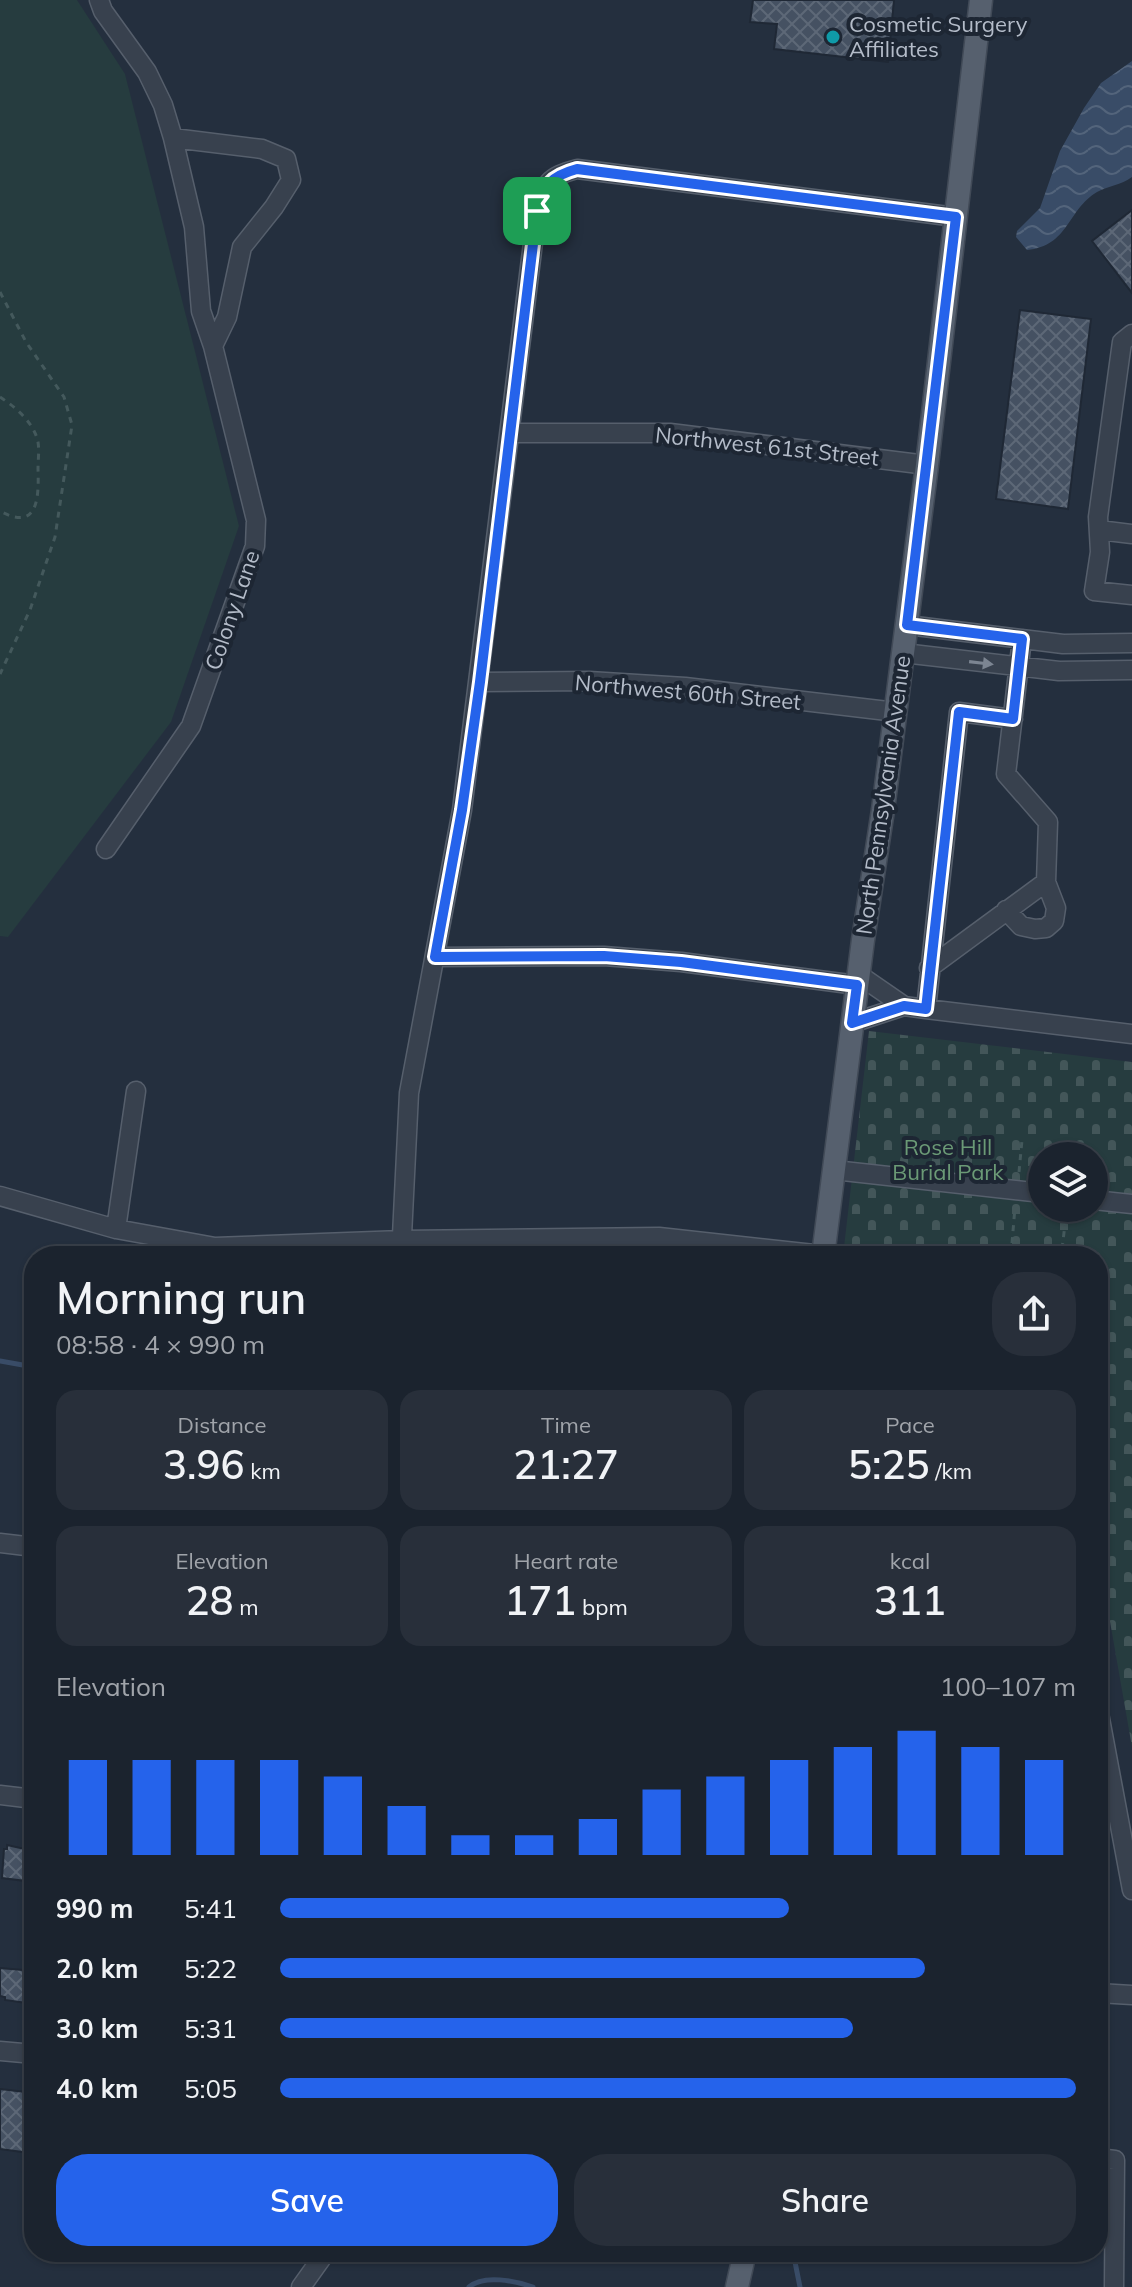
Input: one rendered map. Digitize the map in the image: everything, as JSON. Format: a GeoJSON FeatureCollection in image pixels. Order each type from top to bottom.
{"type":"FeatureCollection","features":[{"type":"Feature","properties":{"kind":"main road","name":"North Pennsylvania Avenue"},"geometry":{"type":"LineString","coordinates":[[824,1246],[907,625],[981,0]]}},
{"type":"Feature","properties":{"kind":"main road"},"geometry":{"type":"LineString","coordinates":[[737,2287],[743,2262]]}},
{"type":"Feature","properties":{"kind":"street","name":"Colony Lane"},"geometry":{"type":"LineString","coordinates":[[99,0],[103,11],[147,72],[163,105],[173,138],[194,227],[201,311],[213,346],[256,520],[255,546],[191,726],[106,849]]}},
{"type":"Feature","properties":{"kind":"street"},"geometry":{"type":"LineString","coordinates":[[173,138],[262,149],[286,159],[291,180],[242,247],[227,317],[213,346]]}},
{"type":"Feature","properties":{"kind":"street"},"geometry":{"type":"LineString","coordinates":[[401,1246],[409,1093],[462,810],[537,211],[548,181],[577,169],[956,217]]}},
{"type":"Feature","properties":{"kind":"street"},"geometry":{"type":"LineString","coordinates":[[1132,334],[1122,342],[1098,517],[1100,552],[1094,591],[1132,595]]}},
{"type":"Feature","properties":{"kind":"street","name":"Northwest 61st Street"},"geometry":{"type":"LineString","coordinates":[[510,433],[670,433],[927,465]]}},
{"type":"Feature","properties":{"kind":"street"},"geometry":{"type":"LineString","coordinates":[[1099,530],[1132,534]]}},
{"type":"Feature","properties":{"kind":"street"},"geometry":{"type":"LineString","coordinates":[[907,625],[1063,644],[1132,643]]}},
{"type":"Feature","properties":{"kind":"street"},"geometry":{"type":"LineString","coordinates":[[1006,910],[1021,926],[1035,929],[1046,928],[1054,921],[1056,908],[1046,882],[1048,822],[1006,774],[1022,639]]}},
{"type":"Feature","properties":{"kind":"street"},"geometry":{"type":"LineString","coordinates":[[903,653],[1059,671],[1132,670]]}},
{"type":"Feature","properties":{"kind":"street","name":"Northwest 60th Street"},"geometry":{"type":"LineString","coordinates":[[480,682],[589,681],[685,687],[896,712]]}},
{"type":"Feature","properties":{"kind":"street"},"geometry":{"type":"LineString","coordinates":[[926,1009],[959,712],[1013,719]]}},
{"type":"Feature","properties":{"kind":"street"},"geometry":{"type":"LineString","coordinates":[[929,968],[1046,882]]}},
{"type":"Feature","properties":{"kind":"street"},"geometry":{"type":"LineString","coordinates":[[435,957],[604,956],[858,980],[904,1006],[1132,1034]]}},
{"type":"Feature","properties":{"kind":"street"},"geometry":{"type":"LineString","coordinates":[[852,1023],[904,1006]]}},
{"type":"Feature","properties":{"kind":"street"},"geometry":{"type":"LineString","coordinates":[[116,1229],[136,1091]]}},
{"type":"Feature","properties":{"kind":"street"},"geometry":{"type":"LineString","coordinates":[[834,1170],[1028,1191]]}},
{"type":"Feature","properties":{"kind":"street"},"geometry":{"type":"LineString","coordinates":[[0,1196],[116,1229],[210,1246]]}},
{"type":"Feature","properties":{"kind":"street"},"geometry":{"type":"LineString","coordinates":[[1108,1201],[1132,1204]]}},
{"type":"Feature","properties":{"kind":"street"},"geometry":{"type":"LineString","coordinates":[[0,1543],[24,1546]]}},
{"type":"Feature","properties":{"kind":"street"},"geometry":{"type":"LineString","coordinates":[[1108,1762],[1132,1890]]}},
{"type":"Feature","properties":{"kind":"street"},"geometry":{"type":"LineString","coordinates":[[0,1795],[24,1798]]}},
{"type":"Feature","properties":{"kind":"street"},"geometry":{"type":"LineString","coordinates":[[1108,1994],[1132,1995]]}},
{"type":"Feature","properties":{"kind":"street"},"geometry":{"type":"LineString","coordinates":[[0,2051],[24,2053]]}},
{"type":"Feature","properties":{"kind":"street"},"geometry":{"type":"LineString","coordinates":[[1108,2201],[1114,2287]]}},
{"type":"Feature","properties":{"kind":"street"},"geometry":{"type":"LineString","coordinates":[[301,2287],[319,2262]]}},
{"type":"Feature","properties":{"kind":"path"},"geometry":{"type":"LineString","coordinates":[[0,292],[26,342],[64,397],[72,425],[55,537],[30,610],[0,674]]}},
{"type":"Feature","properties":{"kind":"path"},"geometry":{"type":"LineString","coordinates":[[0,397],[28,422],[37,439],[39,495],[36,508],[25,517],[15,519],[0,511]]}},
{"type":"Feature","properties":{"kind":"path"},"geometry":{"type":"LineString","coordinates":[[1062,1246],[1065,1222]]}},
{"type":"Feature","properties":{"kind":"green space"},"geometry":{"type":"Polygon","coordinates":[[[0,0],[77,0],[125,74],[239,526],[171,722],[8,937],[0,936],[0,0]]]}},
{"type":"Feature","properties":{"kind":"green space","name":"Rose Hill Burial Park"},"geometry":{"type":"Polygon","coordinates":[[[869,1031],[1132,1062],[1132,1747],[1108,1610],[1108,1246],[844,1246],[869,1031]]]}},
{"type":"Feature","properties":{"kind":"water"},"geometry":{"type":"Polygon","coordinates":[[[1132,61],[1132,177],[1097,192],[1079,208],[1060,235],[1041,247],[1027,250],[1016,237],[1017,231],[1040,208],[1060,151],[1101,83],[1132,61]]]}},
{"type":"Feature","properties":{"kind":"building","name":"Cosmetic Surgery Affiliates"},"geometry":{"type":"Polygon","coordinates":[[[753,0],[894,0],[888,62],[774,49],[777,24],[750,22],[753,0]]]}},
{"type":"Feature","properties":{"kind":"building"},"geometry":{"type":"Polygon","coordinates":[[[1132,210],[1132,293],[1092,241],[1132,210]]]}},
{"type":"Feature","properties":{"kind":"building"},"geometry":{"type":"Polygon","coordinates":[[[1020,310],[1091,319],[1068,509],[996,499],[1020,310]]]}},
{"type":"Feature","properties":{"kind":"building"},"geometry":{"type":"Polygon","coordinates":[[[7,1845],[24,1849],[24,1881],[2,1878],[4,1849],[7,1845]]]}},
{"type":"Feature","properties":{"kind":"building"},"geometry":{"type":"Polygon","coordinates":[[[0,1968],[24,1970],[24,2003],[5,2000],[0,1996],[0,1968]]]}},
{"type":"Feature","properties":{"kind":"building"},"geometry":{"type":"Polygon","coordinates":[[[0,2089],[24,2092],[24,2152],[0,2149],[0,2089]]]}},
{"type":"Feature","properties":{"kind":"waterway"},"geometry":{"type":"LineString","coordinates":[[0,1361],[24,1365]]}},
{"type":"Feature","properties":{"kind":"waterway"},"geometry":{"type":"LineString","coordinates":[[795,2262],[800,2287]]}},
{"type":"Feature","properties":{"kind":"waterway"},"geometry":{"type":"LineString","coordinates":[[469,2287],[491,2280],[533,2287]]}},
{"type":"Feature","properties":{"kind":"place","name":"Cosmetic Surgery Affiliates"},"geometry":{"type":"Point","coordinates":[833,37]}},
{"type":"Feature","properties":{"kind":"route"},"geometry":{"type":"LineString","coordinates":[[577,169],[956,217],[907,625],[1022,639],[1013,719],[959,712],[926,1009],[904,1006],[852,1023],[857,985],[681,962],[604,956],[435,957],[462,810],[480,682],[537,211],[548,181],[577,169]]}}]}
